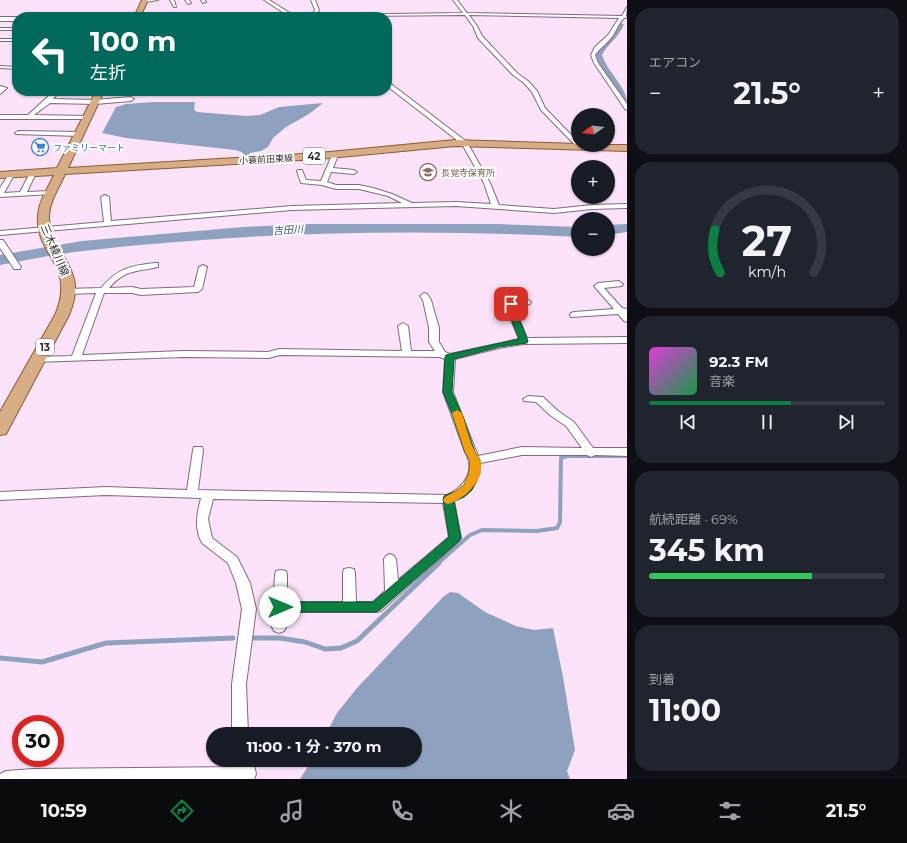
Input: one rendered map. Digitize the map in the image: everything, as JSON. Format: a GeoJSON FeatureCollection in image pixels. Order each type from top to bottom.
{"type":"FeatureCollection","features":[{"type":"Feature","properties":{"kind":"main road"},"geometry":{"type":"LineString","coordinates":[[139,12],[145,0]]}},
{"type":"Feature","properties":{"kind":"main road","name":"三木綾川線"},"geometry":{"type":"LineString","coordinates":[[0,430],[8,412],[62,315],[69,291],[64,268],[49,243],[44,228],[44,205],[98,96]]}},
{"type":"Feature","properties":{"kind":"main road","name":"小蓑前田東線"},"geometry":{"type":"LineString","coordinates":[[0,175],[336,155],[425,145],[465,143],[571,146]]}},
{"type":"Feature","properties":{"kind":"main road","name":"小蓑前田東線"},"geometry":{"type":"LineString","coordinates":[[615,148],[627,148]]}},
{"type":"Feature","properties":{"kind":"street"},"geometry":{"type":"LineString","coordinates":[[145,0],[156,0]]}},
{"type":"Feature","properties":{"kind":"street"},"geometry":{"type":"LineString","coordinates":[[172,0],[176,6]]}},
{"type":"Feature","properties":{"kind":"street"},"geometry":{"type":"LineString","coordinates":[[266,0],[284,12]]}},
{"type":"Feature","properties":{"kind":"street"},"geometry":{"type":"LineString","coordinates":[[313,0],[318,10],[316,12]]}},
{"type":"Feature","properties":{"kind":"street"},"geometry":{"type":"LineString","coordinates":[[455,0],[475,26],[484,43],[515,74],[526,82],[534,91],[543,109],[571,139]]}},
{"type":"Feature","properties":{"kind":"street"},"geometry":{"type":"LineString","coordinates":[[626,105],[596,62],[593,55],[597,48],[610,36],[617,23],[625,17],[627,8]]}},
{"type":"Feature","properties":{"kind":"street"},"geometry":{"type":"LineString","coordinates":[[392,15],[465,14],[625,17]]}},
{"type":"Feature","properties":{"kind":"street"},"geometry":{"type":"LineString","coordinates":[[0,19],[9,19]]}},
{"type":"Feature","properties":{"kind":"street"},"geometry":{"type":"LineString","coordinates":[[0,26],[9,19]]}},
{"type":"Feature","properties":{"kind":"street"},"geometry":{"type":"LineString","coordinates":[[0,29],[12,29]]}},
{"type":"Feature","properties":{"kind":"street"},"geometry":{"type":"LineString","coordinates":[[0,40],[12,40]]}},
{"type":"Feature","properties":{"kind":"street"},"geometry":{"type":"LineString","coordinates":[[0,68],[12,68]]}},
{"type":"Feature","properties":{"kind":"street"},"geometry":{"type":"LineString","coordinates":[[392,87],[465,143],[487,183],[496,207]]}},
{"type":"Feature","properties":{"kind":"street"},"geometry":{"type":"LineString","coordinates":[[0,88],[4,88],[0,92]]}},
{"type":"Feature","properties":{"kind":"street"},"geometry":{"type":"LineString","coordinates":[[29,117],[36,110],[50,101],[54,96]]}},
{"type":"Feature","properties":{"kind":"street"},"geometry":{"type":"LineString","coordinates":[[50,101],[71,98],[95,102],[118,98],[131,99]]}},
{"type":"Feature","properties":{"kind":"street"},"geometry":{"type":"LineString","coordinates":[[3,119],[29,117],[87,117]]}},
{"type":"Feature","properties":{"kind":"street"},"geometry":{"type":"LineString","coordinates":[[34,124],[39,117]]}},
{"type":"Feature","properties":{"kind":"street"},"geometry":{"type":"LineString","coordinates":[[61,124],[67,117]]}},
{"type":"Feature","properties":{"kind":"street"},"geometry":{"type":"LineString","coordinates":[[18,133],[79,134]]}},
{"type":"Feature","properties":{"kind":"street"},"geometry":{"type":"LineString","coordinates":[[322,183],[336,155]]}},
{"type":"Feature","properties":{"kind":"street"},"geometry":{"type":"LineString","coordinates":[[328,170],[354,172]]}},
{"type":"Feature","properties":{"kind":"street"},"geometry":{"type":"LineString","coordinates":[[300,171],[303,182],[322,183],[336,187],[359,187],[374,190],[390,195],[413,206]]}},
{"type":"Feature","properties":{"kind":"street"},"geometry":{"type":"LineString","coordinates":[[22,194],[33,173]]}},
{"type":"Feature","properties":{"kind":"street"},"geometry":{"type":"LineString","coordinates":[[11,174],[0,194],[50,193]]}},
{"type":"Feature","properties":{"kind":"street"},"geometry":{"type":"LineString","coordinates":[[105,197],[108,223]]}},
{"type":"Feature","properties":{"kind":"street"},"geometry":{"type":"LineString","coordinates":[[0,232],[292,208],[456,204],[554,211],[592,207],[627,206]]}},
{"type":"Feature","properties":{"kind":"street"},"geometry":{"type":"LineString","coordinates":[[0,242],[16,265]]}},
{"type":"Feature","properties":{"kind":"street"},"geometry":{"type":"LineString","coordinates":[[76,358],[102,290],[114,276],[122,271],[155,265]]}},
{"type":"Feature","properties":{"kind":"street"},"geometry":{"type":"LineString","coordinates":[[69,291],[132,290],[141,292],[198,289],[203,267]]}},
{"type":"Feature","properties":{"kind":"street"},"geometry":{"type":"LineString","coordinates":[[619,284],[598,286],[624,311],[627,319]]}},
{"type":"Feature","properties":{"kind":"street"},"geometry":{"type":"LineString","coordinates":[[0,496],[106,491],[448,499],[460,494],[468,487],[474,473],[475,460],[470,452],[448,392],[445,356],[434,342],[434,328],[427,300],[424,296]]}},
{"type":"Feature","properties":{"kind":"street"},"geometry":{"type":"LineString","coordinates":[[524,341],[510,307],[511,304],[527,302]]}},
{"type":"Feature","properties":{"kind":"street"},"geometry":{"type":"LineString","coordinates":[[574,315],[624,311]]}},
{"type":"Feature","properties":{"kind":"street"},"geometry":{"type":"LineString","coordinates":[[403,326],[407,354]]}},
{"type":"Feature","properties":{"kind":"street"},"geometry":{"type":"LineString","coordinates":[[37,360],[183,354],[269,355],[279,352],[445,356],[524,341],[627,340]]}},
{"type":"Feature","properties":{"kind":"street"},"geometry":{"type":"LineString","coordinates":[[528,399],[539,399],[554,413],[570,424],[591,453]]}},
{"type":"Feature","properties":{"kind":"street"},"geometry":{"type":"LineString","coordinates":[[192,494],[198,450]]}},
{"type":"Feature","properties":{"kind":"street"},"geometry":{"type":"LineString","coordinates":[[475,460],[522,451],[591,453],[627,452]]}},
{"type":"Feature","properties":{"kind":"street"},"geometry":{"type":"LineString","coordinates":[[208,494],[202,519],[206,540],[232,560],[243,583],[249,609],[239,684],[240,727]]}},
{"type":"Feature","properties":{"kind":"street"},"geometry":{"type":"LineString","coordinates":[[280,607],[376,607],[455,538],[448,499]]}},
{"type":"Feature","properties":{"kind":"street"},"geometry":{"type":"LineString","coordinates":[[390,559],[392,592]]}},
{"type":"Feature","properties":{"kind":"street"},"geometry":{"type":"LineString","coordinates":[[349,573],[350,607]]}},
{"type":"Feature","properties":{"kind":"street"},"geometry":{"type":"LineString","coordinates":[[278,627],[281,575]]}},
{"type":"Feature","properties":{"kind":"street"},"geometry":{"type":"LineString","coordinates":[[6,779],[33,777],[248,774],[246,767]]}},
{"type":"Feature","properties":{"kind":"water"},"geometry":{"type":"Polygon","coordinates":[[[153,102],[195,102],[194,110],[197,112],[247,116],[260,115],[279,107],[323,103],[309,114],[286,127],[273,138],[268,147],[261,151],[244,156],[242,152],[235,150],[126,138],[102,133],[116,107],[126,104],[153,102]]]}},
{"type":"Feature","properties":{"kind":"water"},"geometry":{"type":"Polygon","coordinates":[[[450,592],[458,593],[485,612],[516,626],[534,630],[553,628],[575,750],[567,771],[570,779],[300,779],[308,767],[422,767],[422,727],[330,727],[337,713],[357,688],[443,597],[450,592]]]}},
{"type":"Feature","properties":{"kind":"waterway"},"geometry":{"type":"LineString","coordinates":[[621,24],[617,34],[604,46],[599,55],[602,65],[627,100]]}},
{"type":"Feature","properties":{"kind":"waterway","name":"吉田川"},"geometry":{"type":"LineString","coordinates":[[0,260],[82,246],[243,232],[305,229],[497,228],[571,232]]}},
{"type":"Feature","properties":{"kind":"waterway","name":"吉田川"},"geometry":{"type":"LineString","coordinates":[[615,229],[627,228]]}},
{"type":"Feature","properties":{"kind":"waterway"},"geometry":{"type":"LineString","coordinates":[[437,564],[470,535],[482,530],[537,531],[557,528],[560,522],[561,458],[567,456],[627,456]]}},
{"type":"Feature","properties":{"kind":"waterway"},"geometry":{"type":"LineString","coordinates":[[251,638],[280,638],[305,642],[325,649],[341,648],[357,641],[439,563]]}},
{"type":"Feature","properties":{"kind":"waterway"},"geometry":{"type":"LineString","coordinates":[[0,658],[42,662],[106,643],[233,638]]}},
{"type":"Feature","properties":{"kind":"slow traffic"},"geometry":{"type":"LineString","coordinates":[[448,500],[460,494],[468,487],[474,473],[475,460],[470,452],[457,413]]}},
{"type":"Feature","properties":{"kind":"place","name":"ファミリーマート"},"geometry":{"type":"Point","coordinates":[40,147]}},
{"type":"Feature","properties":{"kind":"place","name":"長覚寺保育所"},"geometry":{"type":"Point","coordinates":[428,172]}},
{"type":"Feature","properties":{"kind":"route"},"geometry":{"type":"LineString","coordinates":[[280,607],[376,607],[455,538],[448,499],[460,494],[468,487],[474,473],[475,460],[470,452],[448,392],[450,357],[499,345],[524,341],[510,307],[511,304]]}}]}
